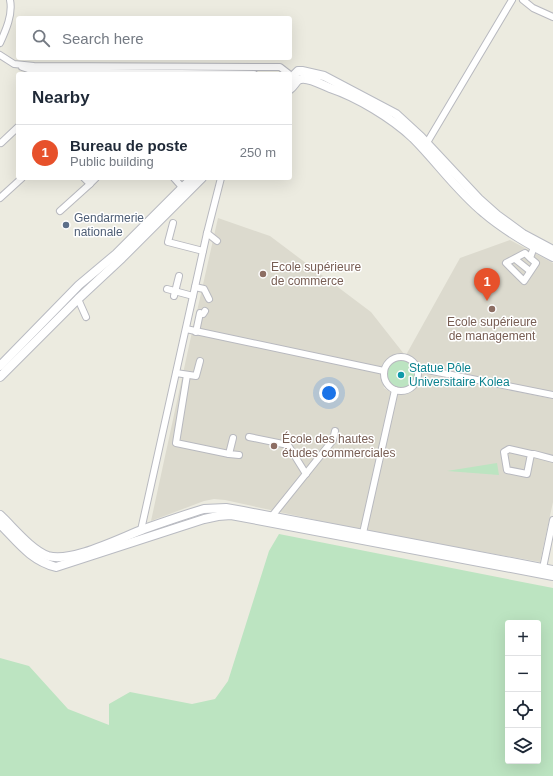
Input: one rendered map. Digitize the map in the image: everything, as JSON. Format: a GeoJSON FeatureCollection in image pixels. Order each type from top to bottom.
{"type":"FeatureCollection","features":[{"type":"Feature","properties":{"kind":"main road"},"geometry":{"type":"LineString","coordinates":[[292,77],[303,78],[340,91],[385,115],[425,146],[497,215],[523,234],[553,250]]}},
{"type":"Feature","properties":{"kind":"main road"},"geometry":{"type":"LineString","coordinates":[[425,146],[466,196],[483,212],[519,239],[553,256]]}},
{"type":"Feature","properties":{"kind":"main road"},"geometry":{"type":"LineString","coordinates":[[0,366],[79,285],[116,254],[190,180]]}},
{"type":"Feature","properties":{"kind":"main road"},"geometry":{"type":"LineString","coordinates":[[0,377],[200,180]]}},
{"type":"Feature","properties":{"kind":"main road"},"geometry":{"type":"LineString","coordinates":[[0,514],[37,550],[48,556],[56,557],[67,557],[87,551],[141,530],[204,509],[214,508],[232,509],[363,533],[543,568],[552,573]]}},
{"type":"Feature","properties":{"kind":"main road"},"geometry":{"type":"LineString","coordinates":[[0,524],[22,548],[34,558],[45,564],[56,567],[204,519],[231,515],[552,573]]}},
{"type":"Feature","properties":{"kind":"street"},"geometry":{"type":"LineString","coordinates":[[0,43],[10,18],[10,0]]}},
{"type":"Feature","properties":{"kind":"street"},"geometry":{"type":"LineString","coordinates":[[425,146],[512,0]]}},
{"type":"Feature","properties":{"kind":"street"},"geometry":{"type":"LineString","coordinates":[[523,0],[533,8],[553,16]]}},
{"type":"Feature","properties":{"kind":"street"},"geometry":{"type":"LineString","coordinates":[[0,55],[14,64],[34,68],[181,72]]}},
{"type":"Feature","properties":{"kind":"street"},"geometry":{"type":"LineString","coordinates":[[34,68],[280,67],[286,72]]}},
{"type":"Feature","properties":{"kind":"street"},"geometry":{"type":"LineString","coordinates":[[1,143],[16,129]]}},
{"type":"Feature","properties":{"kind":"street"},"geometry":{"type":"LineString","coordinates":[[0,198],[20,180]]}},
{"type":"Feature","properties":{"kind":"street"},"geometry":{"type":"LineString","coordinates":[[86,180],[90,184]]}},
{"type":"Feature","properties":{"kind":"street"},"geometry":{"type":"LineString","coordinates":[[60,211],[94,180]]}},
{"type":"Feature","properties":{"kind":"street"},"geometry":{"type":"LineString","coordinates":[[176,180],[182,187]]}},
{"type":"Feature","properties":{"kind":"street"},"geometry":{"type":"LineString","coordinates":[[141,530],[207,233],[220,180]]}},
{"type":"Feature","properties":{"kind":"street"},"geometry":{"type":"LineString","coordinates":[[173,222],[168,242],[203,251]]}},
{"type":"Feature","properties":{"kind":"street"},"geometry":{"type":"LineString","coordinates":[[207,233],[216,241]]}},
{"type":"Feature","properties":{"kind":"street"},"geometry":{"type":"LineString","coordinates":[[530,258],[534,247]]}},
{"type":"Feature","properties":{"kind":"street"},"geometry":{"type":"LineString","coordinates":[[525,254],[530,258],[536,263],[524,281],[506,263],[525,254]]}},
{"type":"Feature","properties":{"kind":"street"},"geometry":{"type":"LineString","coordinates":[[515,259],[530,271]]}},
{"type":"Feature","properties":{"kind":"street"},"geometry":{"type":"LineString","coordinates":[[175,294],[178,276]]}},
{"type":"Feature","properties":{"kind":"street"},"geometry":{"type":"LineString","coordinates":[[195,287],[204,289],[209,299]]}},
{"type":"Feature","properties":{"kind":"street"},"geometry":{"type":"LineString","coordinates":[[167,289],[175,294],[193,296]]}},
{"type":"Feature","properties":{"kind":"street"},"geometry":{"type":"LineString","coordinates":[[78,299],[86,317]]}},
{"type":"Feature","properties":{"kind":"street"},"geometry":{"type":"LineString","coordinates":[[196,332],[200,313],[203,314],[205,311]]}},
{"type":"Feature","properties":{"kind":"street"},"geometry":{"type":"LineString","coordinates":[[186,330],[384,372]]}},
{"type":"Feature","properties":{"kind":"street"},"geometry":{"type":"LineString","coordinates":[[401,357],[411,360],[417,368],[418,378],[413,386],[405,391],[391,388],[385,381],[385,367],[392,359],[401,357]]}},
{"type":"Feature","properties":{"kind":"street"},"geometry":{"type":"LineString","coordinates":[[176,373],[196,376],[200,362]]}},
{"type":"Feature","properties":{"kind":"street"},"geometry":{"type":"LineString","coordinates":[[417,368],[553,395]]}},
{"type":"Feature","properties":{"kind":"street"},"geometry":{"type":"LineString","coordinates":[[187,375],[176,442],[239,455]]}},
{"type":"Feature","properties":{"kind":"street"},"geometry":{"type":"LineString","coordinates":[[363,533],[395,390]]}},
{"type":"Feature","properties":{"kind":"street"},"geometry":{"type":"LineString","coordinates":[[272,516],[333,440],[335,431]]}},
{"type":"Feature","properties":{"kind":"street"},"geometry":{"type":"LineString","coordinates":[[249,437],[288,445],[306,474]]}},
{"type":"Feature","properties":{"kind":"street"},"geometry":{"type":"LineString","coordinates":[[229,454],[233,438]]}},
{"type":"Feature","properties":{"kind":"street"},"geometry":{"type":"LineString","coordinates":[[531,454],[527,474],[507,470],[504,452],[509,449],[531,454],[553,459]]}},
{"type":"Feature","properties":{"kind":"street"},"geometry":{"type":"LineString","coordinates":[[543,568],[553,520]]}},
{"type":"Feature","properties":{"kind":"shaded area","name":"Ecole supérieure de commerce"},"geometry":{"type":"Polygon","coordinates":[[[218,218],[270,236],[371,312],[404,354],[389,357],[382,365],[381,369],[193,329],[218,218]]]}},
{"type":"Feature","properties":{"kind":"shaded area","name":"Ecole supérieure de management"},"geometry":{"type":"Polygon","coordinates":[[[510,240],[553,263],[553,393],[420,366],[406,355],[460,258],[510,240]]]}},
{"type":"Feature","properties":{"kind":"shaded area","name":"École des hautes études commerciales"},"geometry":{"type":"Polygon","coordinates":[[[192,332],[380,373],[384,388],[392,393],[361,530],[225,500],[214,499],[204,501],[151,521],[192,332]]]}},
{"type":"Feature","properties":{"kind":"shaded area"},"geometry":{"type":"Polygon","coordinates":[[[420,373],[553,399],[553,502],[540,562],[366,531],[397,394],[404,394],[413,389],[418,383],[420,373]]]}},
{"type":"Feature","properties":{"kind":"green space"},"geometry":{"type":"Polygon","coordinates":[[[401,360],[407,361],[411,364],[414,368],[414,380],[411,384],[407,387],[401,388],[395,387],[391,384],[388,380],[387,374],[388,368],[391,364],[395,361],[401,360]]]}},
{"type":"Feature","properties":{"kind":"green space"},"geometry":{"type":"Polygon","coordinates":[[[497,463],[499,475],[447,471],[497,463]]]}},
{"type":"Feature","properties":{"kind":"green space"},"geometry":{"type":"Polygon","coordinates":[[[279,534],[553,588],[553,776],[0,776],[0,658],[29,666],[68,709],[109,725],[109,704],[130,692],[192,704],[215,699],[228,681],[269,551],[279,534]]]}},
{"type":"Feature","properties":{"kind":"place","name":"Gendarmerie nationale"},"geometry":{"type":"Point","coordinates":[66,225]}},
{"type":"Feature","properties":{"kind":"place","name":"Ecole supérieure de commerce"},"geometry":{"type":"Point","coordinates":[263,274]}},
{"type":"Feature","properties":{"kind":"place","name":"Bureau de poste"},"geometry":{"type":"Point","coordinates":[487,301]}},
{"type":"Feature","properties":{"kind":"place","name":"Ecole supérieure de management"},"geometry":{"type":"Point","coordinates":[492,309]}},
{"type":"Feature","properties":{"kind":"place","name":"Statue Pôle Universitaire Kolea"},"geometry":{"type":"Point","coordinates":[401,375]}},
{"type":"Feature","properties":{"kind":"place","name":"École des hautes études commerciales"},"geometry":{"type":"Point","coordinates":[274,446]}}]}
